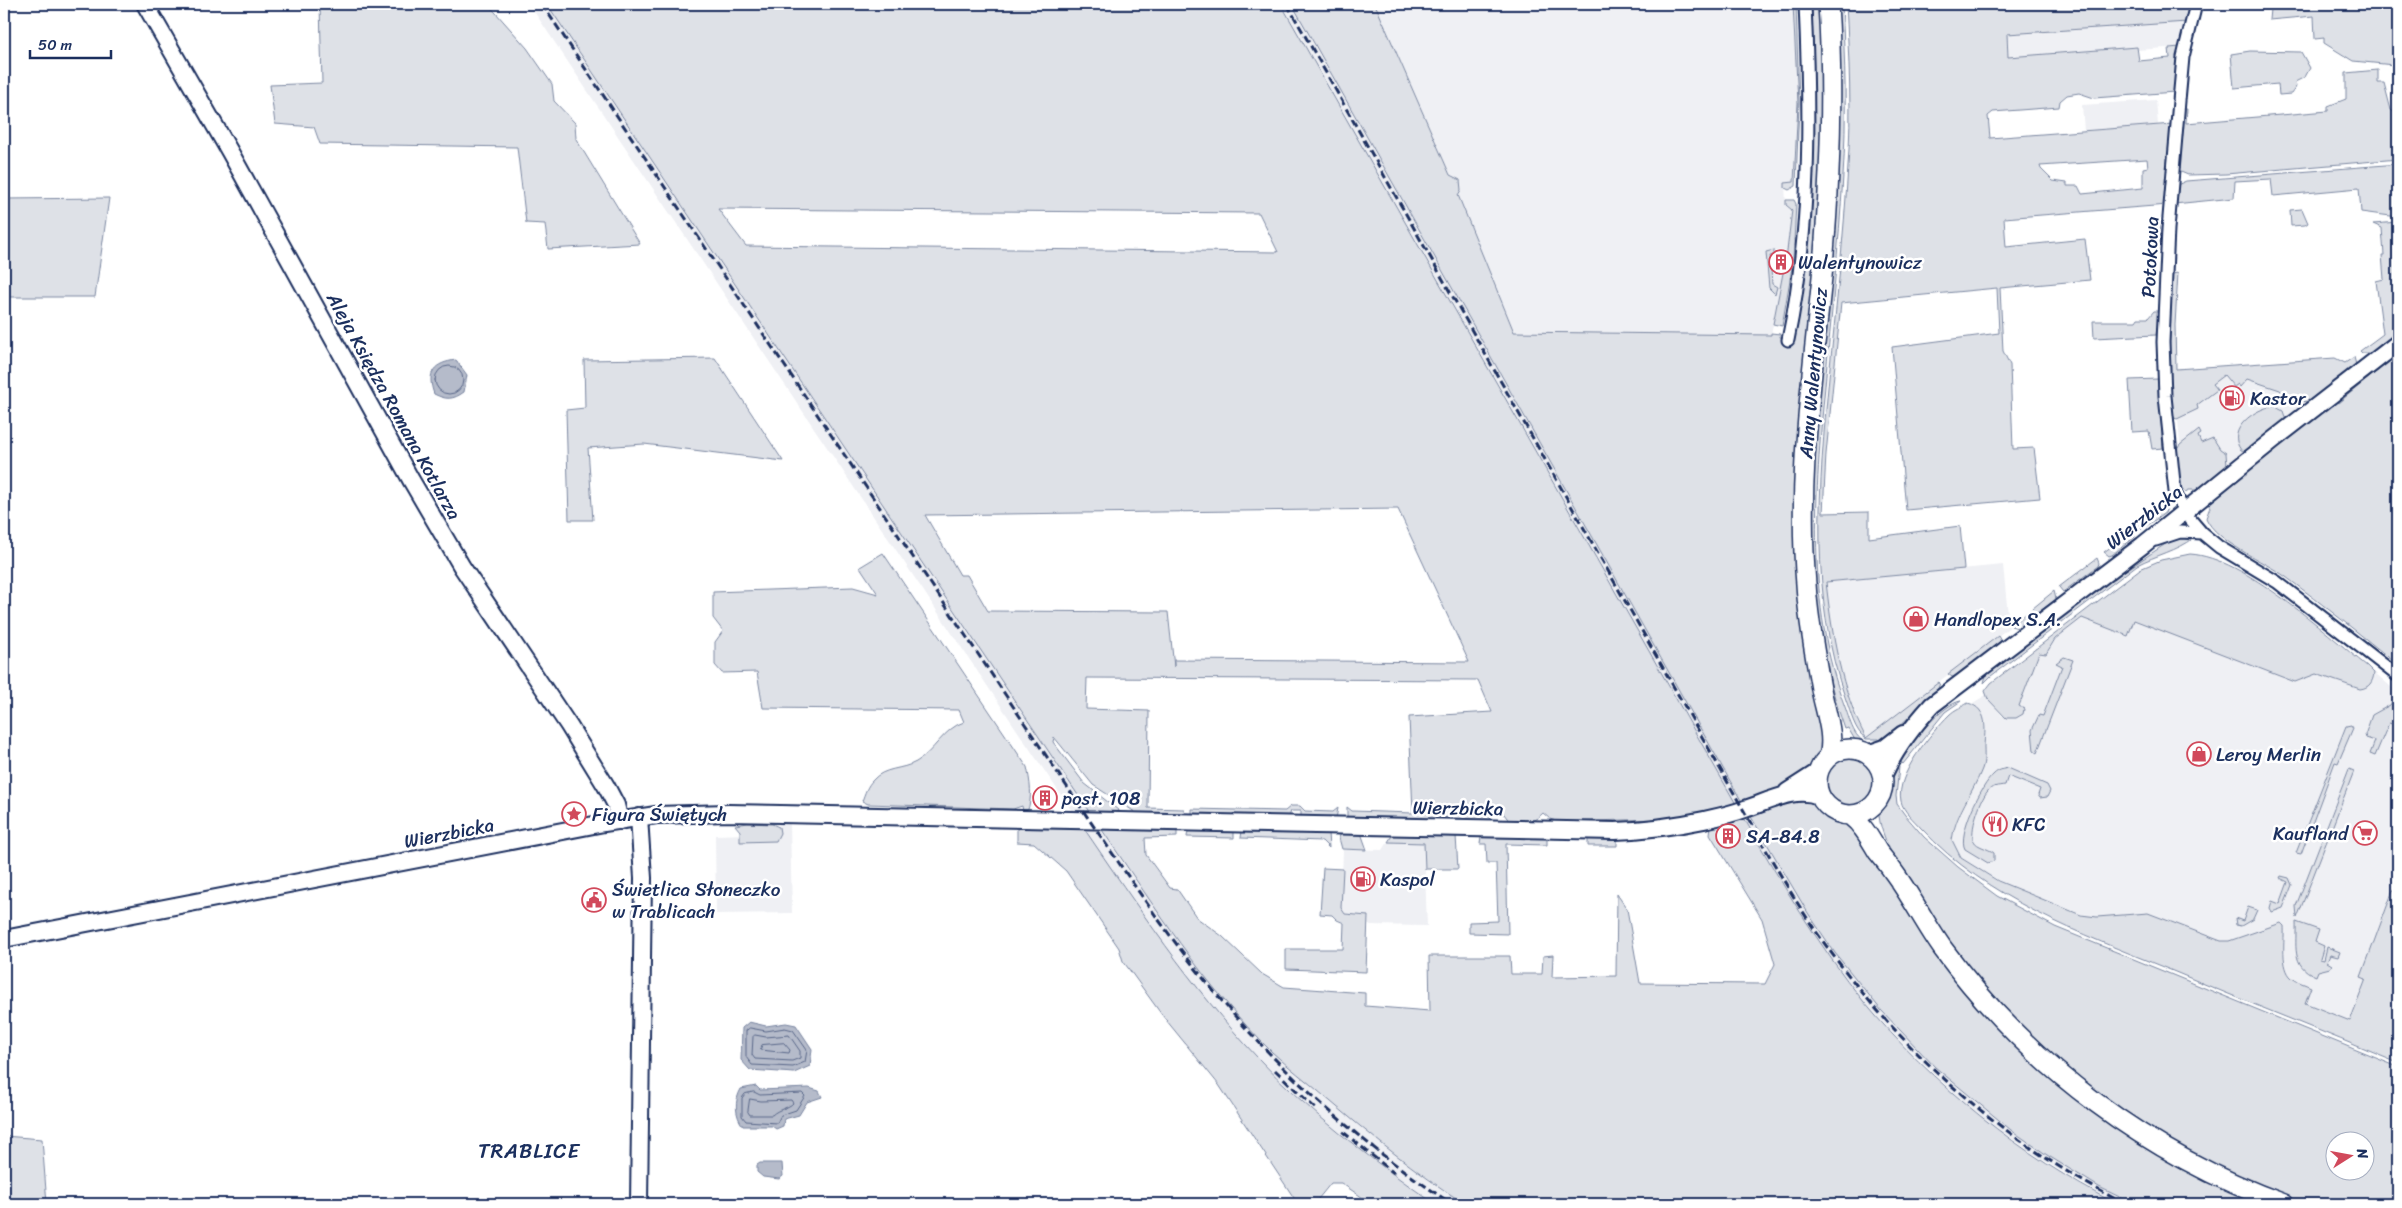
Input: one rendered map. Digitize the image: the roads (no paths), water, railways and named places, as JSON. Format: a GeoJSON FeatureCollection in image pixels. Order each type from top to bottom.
{"type":"FeatureCollection","features":[{"type":"Feature","properties":{"kind":"main road","name":"Anny Walentynowicz"},"geometry":{"type":"LineString","coordinates":[[1828,4],[1832,94],[1830,166],[1806,441],[1802,509],[1806,586],[1821,688],[1831,738],[1829,756]]}},
{"type":"Feature","properties":{"kind":"main road","name":"Anny Walentynowicz"},"geometry":{"type":"LineString","coordinates":[[1816,651],[1843,734],[1861,751]]}},
{"type":"Feature","properties":{"kind":"main road"},"geometry":{"type":"LineString","coordinates":[[1851,816],[1863,813],[1875,804],[1883,789],[1883,776],[1878,765],[1861,751],[1843,750],[1829,756],[1818,772],[1819,796],[1832,811],[1851,816],[1862,826],[1925,924],[1965,978],[2016,1034],[2064,1078],[2114,1116],[2162,1147],[2218,1177],[2284,1204]]}},
{"type":"Feature","properties":{"kind":"main road"},"geometry":{"type":"LineString","coordinates":[[1875,804],[1877,824],[1892,870]]}},
{"type":"Feature","properties":{"kind":"street","name":"Aleja Księdza Romana Kotlarza"},"geometry":{"type":"LineString","coordinates":[[145,4],[230,152],[410,480],[462,567],[569,726],[606,786],[616,805],[620,820]]}},
{"type":"Feature","properties":{"kind":"street"},"geometry":{"type":"LineString","coordinates":[[1788,340],[1800,271],[1804,223],[1808,77],[1805,4]]}},
{"type":"Feature","properties":{"kind":"street","name":"Potokowa"},"geometry":{"type":"LineString","coordinates":[[2196,4],[2183,56],[2179,95],[2169,221],[2163,342],[2165,396],[2175,492],[2184,512],[2202,533],[2218,547],[2277,582],[2398,676]]}},
{"type":"Feature","properties":{"kind":"street","name":"Wierzbicka"},"geometry":{"type":"LineString","coordinates":[[1883,776],[1916,723],[1932,705],[2143,544],[2398,343]]}},
{"type":"Feature","properties":{"kind":"street"},"geometry":{"type":"LineString","coordinates":[[2143,544],[2180,532],[2202,533]]}},
{"type":"Feature","properties":{"kind":"street","name":"Wierzbicka"},"geometry":{"type":"LineString","coordinates":[[1861,751],[1885,748],[1916,723]]}},
{"type":"Feature","properties":{"kind":"street","name":"Wierzbicka"},"geometry":{"type":"LineString","coordinates":[[1778,797],[1818,772]]}},
{"type":"Feature","properties":{"kind":"street","name":"Wierzbicka"},"geometry":{"type":"LineString","coordinates":[[4,939],[639,817],[728,813],[1630,831],[1714,818],[1778,797],[1807,792],[1819,796]]}},
{"type":"Feature","properties":{"kind":"street"},"geometry":{"type":"LineString","coordinates":[[638,1204],[643,878],[639,817]]}},
{"type":"Feature","properties":{"kind":"water"},"geometry":{"type":"Polygon","coordinates":[[[456,360],[467,375],[464,392],[456,397],[449,398],[434,394],[431,380],[434,370],[442,363],[456,360]]]}},
{"type":"Feature","properties":{"kind":"water"},"geometry":{"type":"Polygon","coordinates":[[[749,1022],[766,1026],[786,1023],[796,1025],[812,1049],[810,1066],[794,1073],[750,1070],[741,1060],[742,1028],[749,1022]]]}},
{"type":"Feature","properties":{"kind":"water"},"geometry":{"type":"Polygon","coordinates":[[[756,1086],[760,1090],[809,1088],[819,1091],[822,1097],[807,1102],[799,1115],[784,1119],[783,1126],[776,1129],[772,1126],[743,1126],[737,1113],[736,1103],[741,1089],[756,1086]]]}},
{"type":"Feature","properties":{"kind":"water"},"geometry":{"type":"Polygon","coordinates":[[[760,1163],[782,1163],[783,1176],[779,1179],[763,1177],[757,1172],[757,1165],[760,1163]]]}},
{"type":"Feature","properties":{"kind":"railway"},"geometry":{"type":"LineString","coordinates":[[542,4],[1090,821],[1182,951],[1253,1036],[1314,1097],[1381,1153],[1452,1204]]}},
{"type":"Feature","properties":{"kind":"railway"},"geometry":{"type":"LineString","coordinates":[[1287,4],[1792,895],[1829,950],[1903,1039],[1971,1102],[2007,1131],[2045,1157],[2084,1182],[2125,1204]]}},
{"type":"Feature","properties":{"kind":"railway"},"geometry":{"type":"LineString","coordinates":[[1275,1070],[1318,1111]]}},
{"type":"Feature","properties":{"kind":"railway"},"geometry":{"type":"LineString","coordinates":[[1343,1132],[1394,1173]]}},
{"type":"Feature","properties":{"kind":"place","name":"Walentynowicz"},"geometry":{"type":"Point","coordinates":[1781,262]}},
{"type":"Feature","properties":{"kind":"place","name":"Kastor"},"geometry":{"type":"Point","coordinates":[2232,398]}},
{"type":"Feature","properties":{"kind":"place","name":"Handlopex S.A."},"geometry":{"type":"Point","coordinates":[1916,619]}},
{"type":"Feature","properties":{"kind":"place","name":"Leroy Merlin"},"geometry":{"type":"Point","coordinates":[2199,754]}},
{"type":"Feature","properties":{"kind":"place","name":"post. 108"},"geometry":{"type":"Point","coordinates":[1045,798]}},
{"type":"Feature","properties":{"kind":"place","name":"Figura Świętych"},"geometry":{"type":"Point","coordinates":[574,814]}},
{"type":"Feature","properties":{"kind":"place","name":"KFC"},"geometry":{"type":"Point","coordinates":[1995,824]}},
{"type":"Feature","properties":{"kind":"place","name":"Kaufland"},"geometry":{"type":"Point","coordinates":[2365,833]}},
{"type":"Feature","properties":{"kind":"place","name":"SA-84.8"},"geometry":{"type":"Point","coordinates":[1728,836]}},
{"type":"Feature","properties":{"kind":"place","name":"Kaspol"},"geometry":{"type":"Point","coordinates":[1363,879]}},
{"type":"Feature","properties":{"kind":"place","name":"Świetlica Słoneczko w Trablicach"},"geometry":{"type":"Point","coordinates":[594,900]}},
{"type":"Feature","properties":{"kind":"district","name":"TRABLICE"},"geometry":{"type":"Point","coordinates":[529,1151]}}]}
